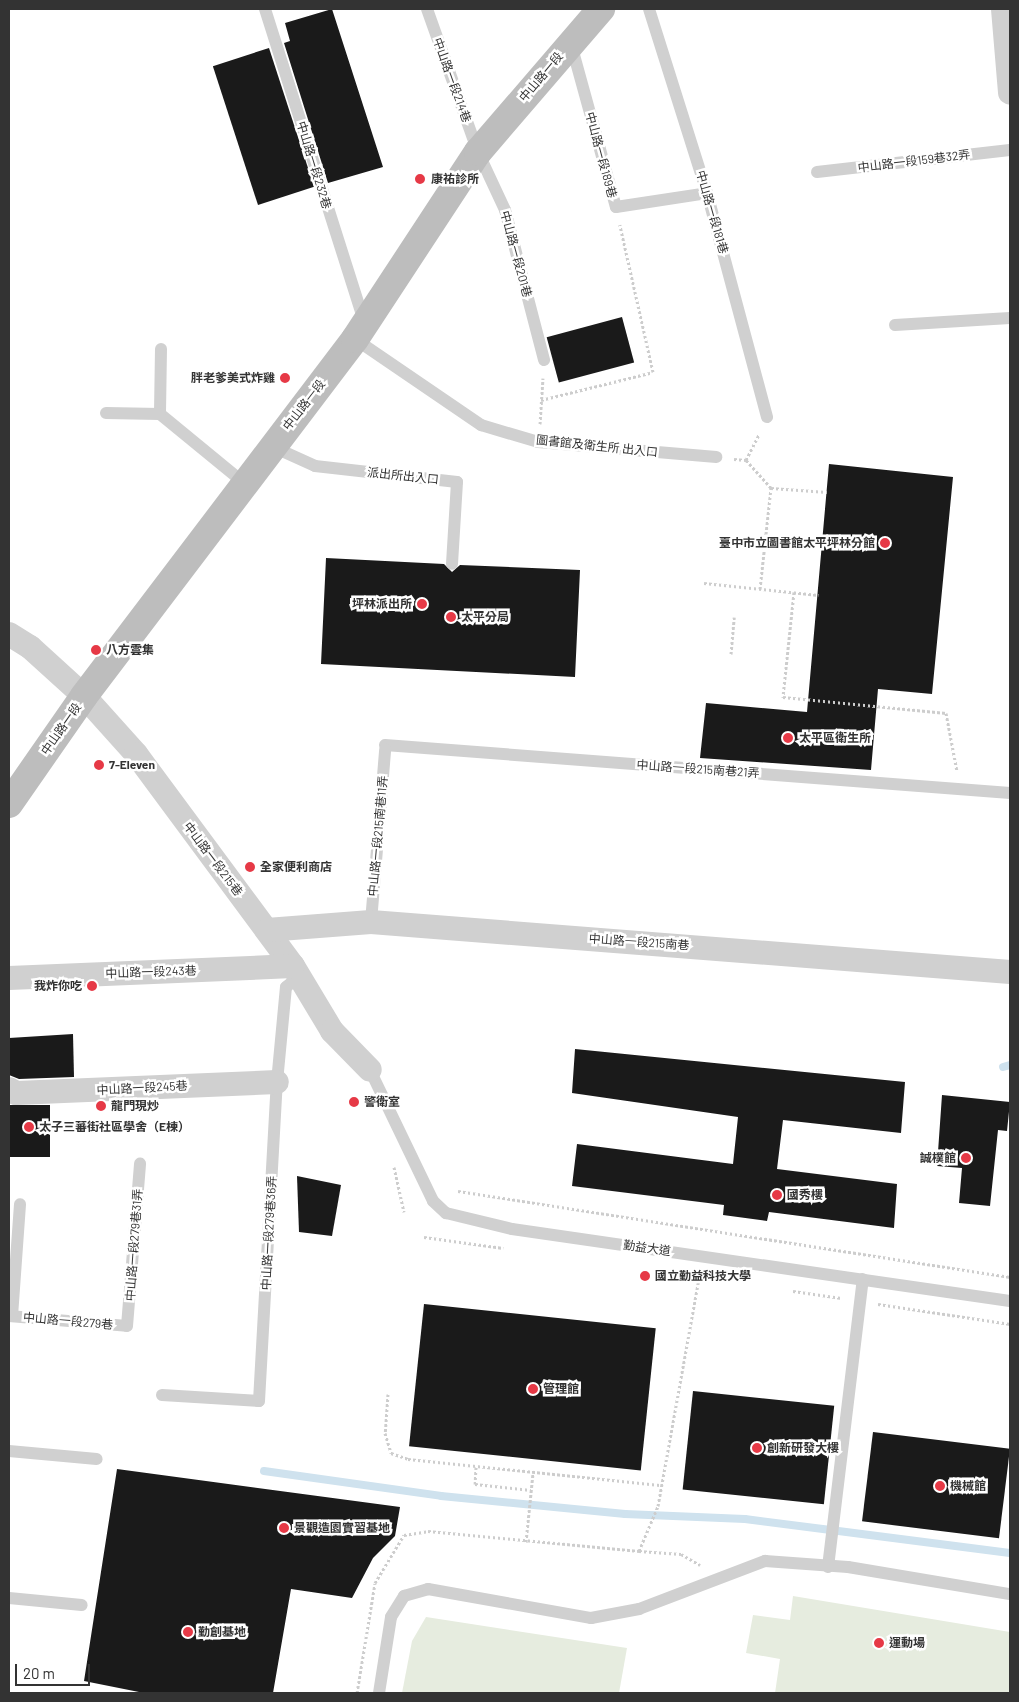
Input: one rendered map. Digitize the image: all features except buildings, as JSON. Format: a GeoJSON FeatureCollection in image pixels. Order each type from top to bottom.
{"type":"FeatureCollection","features":[{"type":"Feature","properties":{"kind":"main road","name":"中山路一段"},"geometry":{"type":"LineString","coordinates":[[9,804],[84,696],[271,446],[360,331],[478,152],[601,9]]}},
{"type":"Feature","properties":{"kind":"street"},"geometry":{"type":"LineString","coordinates":[[1003,9],[1010,93]]}},
{"type":"Feature","properties":{"kind":"street","name":"中山路一段215巷"},"geometry":{"type":"LineString","coordinates":[[11,631],[84,696],[136,754],[267,930],[296,971],[332,1031],[370,1070]]}},
{"type":"Feature","properties":{"kind":"street","name":"中山路一段215南巷"},"geometry":{"type":"LineString","coordinates":[[267,930],[371,922],[1010,972]]}},
{"type":"Feature","properties":{"kind":"street","name":"中山路一段243巷"},"geometry":{"type":"LineString","coordinates":[[9,978],[296,971]]}},
{"type":"Feature","properties":{"kind":"street","name":"中山路一段245巷"},"geometry":{"type":"LineString","coordinates":[[9,1089],[16,1093],[277,1082]]}},
{"type":"Feature","properties":{"kind":"lane","name":"中山路一段232巷"},"geometry":{"type":"LineString","coordinates":[[265,9],[360,331]]}},
{"type":"Feature","properties":{"kind":"lane","name":"中山路一段214巷"},"geometry":{"type":"LineString","coordinates":[[427,9],[478,152]]}},
{"type":"Feature","properties":{"kind":"lane","name":"中山路一段181巷"},"geometry":{"type":"LineString","coordinates":[[649,9],[707,193],[767,417]]}},
{"type":"Feature","properties":{"kind":"lane","name":"中山路一段189巷"},"geometry":{"type":"LineString","coordinates":[[571,42],[616,207],[707,193]]}},
{"type":"Feature","properties":{"kind":"lane","name":"中山路一段159巷32弄"},"geometry":{"type":"LineString","coordinates":[[817,172],[1010,150]]}},
{"type":"Feature","properties":{"kind":"lane","name":"中山路一段201巷"},"geometry":{"type":"LineString","coordinates":[[478,152],[505,210],[544,360]]}},
{"type":"Feature","properties":{"kind":"lane"},"geometry":{"type":"LineString","coordinates":[[895,325],[1010,318]]}},
{"type":"Feature","properties":{"kind":"lane","name":"圖書館及衛生所 出入口"},"geometry":{"type":"LineString","coordinates":[[360,331],[481,425],[538,442],[716,457]]}},
{"type":"Feature","properties":{"kind":"lane"},"geometry":{"type":"LineString","coordinates":[[160,414],[161,349]]}},
{"type":"Feature","properties":{"kind":"lane"},"geometry":{"type":"LineString","coordinates":[[106,412],[160,414],[244,483]]}},
{"type":"Feature","properties":{"kind":"lane","name":"派出所出入口"},"geometry":{"type":"LineString","coordinates":[[271,446],[315,466],[456,482],[452,564]]}},
{"type":"Feature","properties":{"kind":"lane","name":"中山路一段215南巷21弄"},"geometry":{"type":"LineString","coordinates":[[385,747],[1010,793]]}},
{"type":"Feature","properties":{"kind":"lane","name":"中山路一段215南巷11弄"},"geometry":{"type":"LineString","coordinates":[[371,922],[385,747]]}},
{"type":"Feature","properties":{"kind":"lane","name":"中山路一段279巷36弄"},"geometry":{"type":"LineString","coordinates":[[162,1395],[260,1401],[277,1082],[286,987],[296,971]]}},
{"type":"Feature","properties":{"kind":"lane","name":"勤益大道"},"geometry":{"type":"LineString","coordinates":[[370,1070],[433,1201],[446,1213],[512,1229],[1010,1301]]}},
{"type":"Feature","properties":{"kind":"lane","name":"中山路一段279巷31弄"},"geometry":{"type":"LineString","coordinates":[[127,1326],[140,1164]]}},
{"type":"Feature","properties":{"kind":"lane"},"geometry":{"type":"LineString","coordinates":[[10,1316],[20,1204]]}},
{"type":"Feature","properties":{"kind":"lane"},"geometry":{"type":"LineString","coordinates":[[828,1567],[863,1280]]}},
{"type":"Feature","properties":{"kind":"lane","name":"中山路一段279巷"},"geometry":{"type":"LineString","coordinates":[[10,1316],[127,1326]]}},
{"type":"Feature","properties":{"kind":"lane"},"geometry":{"type":"LineString","coordinates":[[9,1451],[96,1459]]}},
{"type":"Feature","properties":{"kind":"lane"},"geometry":{"type":"LineString","coordinates":[[379,1693],[391,1617],[404,1596],[428,1589],[590,1618],[639,1610],[765,1561],[828,1567],[1010,1594]]}},
{"type":"Feature","properties":{"kind":"lane"},"geometry":{"type":"LineString","coordinates":[[9,1598],[82,1605]]}},
{"type":"Feature","properties":{"kind":"path"},"geometry":{"type":"LineString","coordinates":[[541,400],[653,372],[616,207]]}},
{"type":"Feature","properties":{"kind":"path"},"geometry":{"type":"LineString","coordinates":[[538,442],[544,360]]}},
{"type":"Feature","properties":{"kind":"path"},"geometry":{"type":"LineString","coordinates":[[746,460],[767,417]]}},
{"type":"Feature","properties":{"kind":"path"},"geometry":{"type":"LineString","coordinates":[[716,457],[746,460],[771,488],[827,492]]}},
{"type":"Feature","properties":{"kind":"path"},"geometry":{"type":"LineString","coordinates":[[760,589],[771,488]]}},
{"type":"Feature","properties":{"kind":"path"},"geometry":{"type":"LineString","coordinates":[[704,583],[818,594]]}},
{"type":"Feature","properties":{"kind":"path"},"geometry":{"type":"LineString","coordinates":[[794,592],[783,697],[946,714],[960,789]]}},
{"type":"Feature","properties":{"kind":"path"},"geometry":{"type":"LineString","coordinates":[[731,654],[734,618]]}},
{"type":"Feature","properties":{"kind":"path"},"geometry":{"type":"LineString","coordinates":[[458,1191],[1010,1276]]}},
{"type":"Feature","properties":{"kind":"path"},"geometry":{"type":"LineString","coordinates":[[639,1551],[658,1506],[660,1485],[699,1277]]}},
{"type":"Feature","properties":{"kind":"path"},"geometry":{"type":"LineString","coordinates":[[388,1394],[385,1433],[391,1453],[476,1467],[660,1485]]}},
{"type":"Feature","properties":{"kind":"path"},"geometry":{"type":"LineString","coordinates":[[476,1467],[475,1484],[531,1490]]}},
{"type":"Feature","properties":{"kind":"path"},"geometry":{"type":"LineString","coordinates":[[526,1542],[532,1473]]}},
{"type":"Feature","properties":{"kind":"path"},"geometry":{"type":"LineString","coordinates":[[357,1693],[375,1583],[404,1535],[428,1531],[526,1542],[681,1554],[701,1565]]}},
{"type":"Feature","properties":{"kind":"shaded area","name":"運動場"},"geometry":{"type":"Polygon","coordinates":[[[793,1596],[1010,1632],[1010,1693],[775,1693],[780,1659],[746,1653],[753,1615],[790,1620],[793,1596]]]}},
{"type":"Feature","properties":{"kind":"shaded area"},"geometry":{"type":"Polygon","coordinates":[[[426,1617],[627,1648],[619,1693],[402,1693],[412,1641],[426,1617]]]}},
{"type":"Feature","properties":{"kind":"waterway"},"geometry":{"type":"LineString","coordinates":[[1003,1067],[1010,1065]]}},
{"type":"Feature","properties":{"kind":"waterway"},"geometry":{"type":"LineString","coordinates":[[264,1471],[441,1496],[625,1514],[745,1519],[1010,1553]]}},
{"type":"Feature","properties":{"kind":"place","name":"康祐診所"},"geometry":{"type":"Point","coordinates":[420,179]}},
{"type":"Feature","properties":{"kind":"place","name":"胖老爹美式炸雞"},"geometry":{"type":"Point","coordinates":[285,378]}},
{"type":"Feature","properties":{"kind":"place","name":"臺中市立圖書館太平坪林分館"},"geometry":{"type":"Point","coordinates":[885,543]}},
{"type":"Feature","properties":{"kind":"place","name":"坪林派出所"},"geometry":{"type":"Point","coordinates":[422,604]}},
{"type":"Feature","properties":{"kind":"place","name":"太平分局"},"geometry":{"type":"Point","coordinates":[451,617]}},
{"type":"Feature","properties":{"kind":"place","name":"八方雲集"},"geometry":{"type":"Point","coordinates":[96,650]}},
{"type":"Feature","properties":{"kind":"place","name":"太平區衛生所"},"geometry":{"type":"Point","coordinates":[788,738]}},
{"type":"Feature","properties":{"kind":"place","name":"7-Eleven"},"geometry":{"type":"Point","coordinates":[99,765]}},
{"type":"Feature","properties":{"kind":"place","name":"全家便利商店"},"geometry":{"type":"Point","coordinates":[250,867]}},
{"type":"Feature","properties":{"kind":"place","name":"我炸你吃"},"geometry":{"type":"Point","coordinates":[92,986]}},
{"type":"Feature","properties":{"kind":"place","name":"警衛室"},"geometry":{"type":"Point","coordinates":[354,1102]}},
{"type":"Feature","properties":{"kind":"place","name":"龍門現炒"},"geometry":{"type":"Point","coordinates":[101,1106]}},
{"type":"Feature","properties":{"kind":"place","name":"太子三蕃街社區學舍（E棟）"},"geometry":{"type":"Point","coordinates":[29,1127]}},
{"type":"Feature","properties":{"kind":"place","name":"誠樸館"},"geometry":{"type":"Point","coordinates":[966,1158]}},
{"type":"Feature","properties":{"kind":"place","name":"國秀樓"},"geometry":{"type":"Point","coordinates":[777,1195]}},
{"type":"Feature","properties":{"kind":"place","name":"國立勤益科技大學"},"geometry":{"type":"Point","coordinates":[645,1276]}},
{"type":"Feature","properties":{"kind":"place","name":"管理館"},"geometry":{"type":"Point","coordinates":[533,1389]}},
{"type":"Feature","properties":{"kind":"place","name":"創新研發大樓"},"geometry":{"type":"Point","coordinates":[757,1448]}},
{"type":"Feature","properties":{"kind":"place","name":"機械館"},"geometry":{"type":"Point","coordinates":[940,1486]}},
{"type":"Feature","properties":{"kind":"place","name":"景觀造園實習基地"},"geometry":{"type":"Point","coordinates":[284,1528]}},
{"type":"Feature","properties":{"kind":"place","name":"勤創基地"},"geometry":{"type":"Point","coordinates":[188,1632]}},
{"type":"Feature","properties":{"kind":"place","name":"運動場"},"geometry":{"type":"Point","coordinates":[879,1643]}}]}
